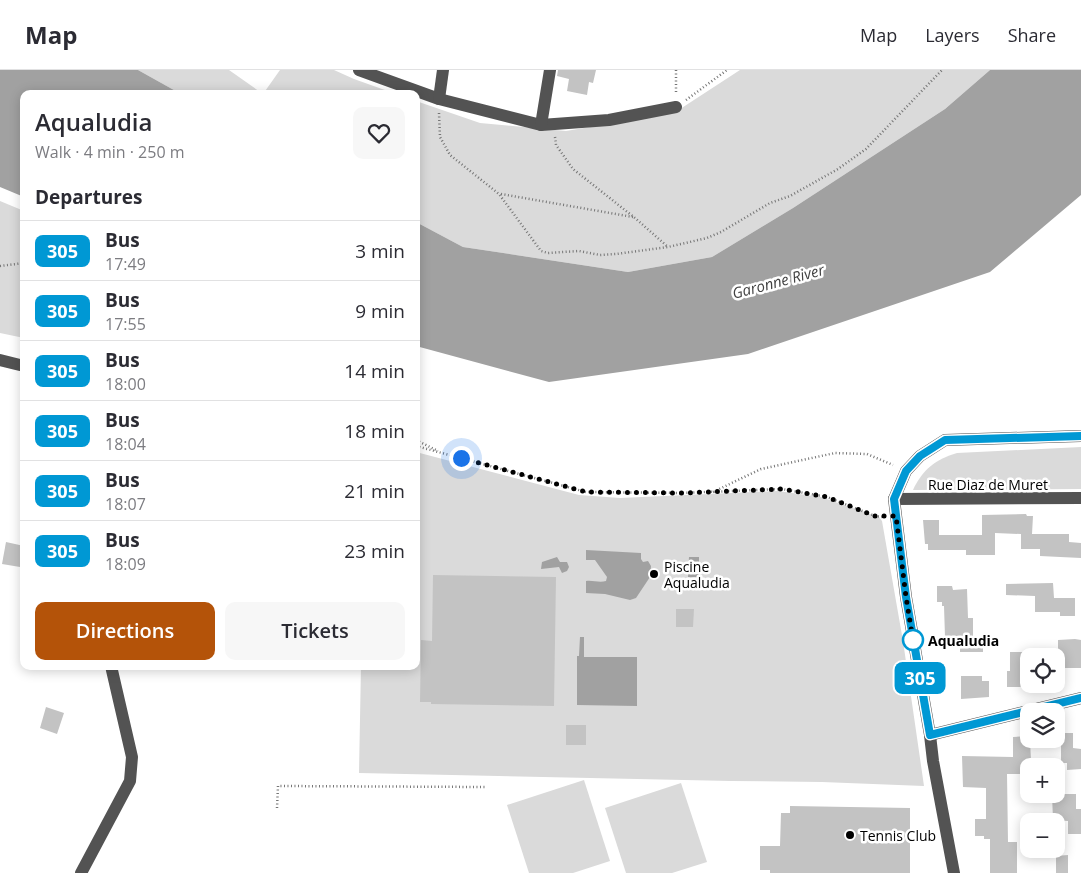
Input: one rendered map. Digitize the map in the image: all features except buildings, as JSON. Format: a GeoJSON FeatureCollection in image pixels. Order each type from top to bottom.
{"type":"FeatureCollection","features":[{"type":"Feature","properties":{"kind":"street"},"geometry":{"type":"LineString","coordinates":[[359,70],[414,90]]}},
{"type":"Feature","properties":{"kind":"street"},"geometry":{"type":"LineString","coordinates":[[439,99],[443,70]]}},
{"type":"Feature","properties":{"kind":"street"},"geometry":{"type":"LineString","coordinates":[[541,125],[550,70]]}},
{"type":"Feature","properties":{"kind":"street"},"geometry":{"type":"LineString","coordinates":[[420,92],[439,99],[541,125],[609,120],[676,107]]}},
{"type":"Feature","properties":{"kind":"street"},"geometry":{"type":"LineString","coordinates":[[0,360],[20,365]]}},
{"type":"Feature","properties":{"kind":"street"},"geometry":{"type":"LineString","coordinates":[[954,873],[906,597],[894,499],[906,471],[920,456],[945,440],[1081,436]]}},
{"type":"Feature","properties":{"kind":"street","name":"Rue Diaz de Muret"},"geometry":{"type":"LineString","coordinates":[[894,499],[1081,498]]}},
{"type":"Feature","properties":{"kind":"street"},"geometry":{"type":"LineString","coordinates":[[81,873],[130,781],[132,757],[112,670]]}},
{"type":"Feature","properties":{"kind":"street"},"geometry":{"type":"LineString","coordinates":[[930,735],[1081,698]]}},
{"type":"Feature","properties":{"kind":"path"},"geometry":{"type":"LineString","coordinates":[[676,70],[676,107]]}},
{"type":"Feature","properties":{"kind":"path"},"geometry":{"type":"LineString","coordinates":[[676,107],[727,70]]}},
{"type":"Feature","properties":{"kind":"path"},"geometry":{"type":"LineString","coordinates":[[439,99],[440,137],[450,155],[499,194],[541,251],[548,253],[579,251],[600,255],[668,247],[707,238],[721,232],[770,203],[790,196],[838,169],[876,140],[942,70]]}},
{"type":"Feature","properties":{"kind":"path"},"geometry":{"type":"LineString","coordinates":[[555,124],[556,145],[573,169],[668,247]]}},
{"type":"Feature","properties":{"kind":"path"},"geometry":{"type":"LineString","coordinates":[[499,194],[635,218]]}},
{"type":"Feature","properties":{"kind":"path"},"geometry":{"type":"LineString","coordinates":[[0,266],[20,264]]}},
{"type":"Feature","properties":{"kind":"path"},"geometry":{"type":"LineString","coordinates":[[420,442],[444,454]]}},
{"type":"Feature","properties":{"kind":"path"},"geometry":{"type":"LineString","coordinates":[[420,447],[586,492],[682,493],[782,489],[827,497],[875,516],[896,516]]}},
{"type":"Feature","properties":{"kind":"path"},"geometry":{"type":"LineString","coordinates":[[712,492],[760,469],[835,453],[867,454],[906,471]]}},
{"type":"Feature","properties":{"kind":"path"},"geometry":{"type":"LineString","coordinates":[[277,808],[278,786],[485,787]]}},
{"type":"Feature","properties":{"kind":"shaded area"},"geometry":{"type":"Polygon","coordinates":[[[138,70],[229,70],[257,90],[174,90],[138,70]]]}},
{"type":"Feature","properties":{"kind":"shaded area"},"geometry":{"type":"Polygon","coordinates":[[[280,70],[334,70],[385,90],[266,90],[280,70]]]}},
{"type":"Feature","properties":{"kind":"shaded area"},"geometry":{"type":"Polygon","coordinates":[[[740,70],[990,70],[945,109],[793,208],[712,257],[628,272],[463,247],[420,224],[420,102],[480,123],[566,131],[674,113],[740,70]]]}},
{"type":"Feature","properties":{"kind":"shaded area"},"geometry":{"type":"Polygon","coordinates":[[[0,201],[20,209],[20,337],[0,333],[0,201]]]}},
{"type":"Feature","properties":{"kind":"shaded area"},"geometry":{"type":"Polygon","coordinates":[[[1081,447],[1081,489],[913,490],[925,471],[943,458],[957,453],[1081,447]]]}},
{"type":"Feature","properties":{"kind":"shaded area","name":"Piscine Aqualudia"},"geometry":{"type":"Polygon","coordinates":[[[420,453],[579,495],[620,498],[778,491],[821,497],[879,517],[882,521],[903,641],[924,786],[822,782],[359,773],[361,670],[420,670],[420,453]]]}},
{"type":"Feature","properties":{"kind":"shaded area"},"geometry":{"type":"Polygon","coordinates":[[[584,780],[610,861],[573,873],[529,873],[507,805],[584,780]]]}},
{"type":"Feature","properties":{"kind":"shaded area"},"geometry":{"type":"Polygon","coordinates":[[[681,783],[707,862],[672,873],[626,873],[605,808],[681,783]]]}},
{"type":"Feature","properties":{"kind":"water"},"geometry":{"type":"Polygon","coordinates":[[[0,70],[138,70],[174,90],[20,90],[20,195],[0,187],[0,70]]]}},
{"type":"Feature","properties":{"kind":"water","name":"Garonne River"},"geometry":{"type":"Polygon","coordinates":[[[990,70],[1081,70],[1081,195],[990,272],[748,354],[549,382],[420,347],[420,224],[463,247],[628,272],[712,257],[793,208],[945,109],[990,70]]]}},
{"type":"Feature","properties":{"kind":"water"},"geometry":{"type":"Polygon","coordinates":[[[586,550],[641,553],[643,562],[648,561],[651,566],[650,577],[636,598],[630,600],[605,594],[586,593],[586,581],[603,582],[606,581],[607,577],[595,560],[586,560],[586,550]]]}},
{"type":"Feature","properties":{"kind":"water"},"geometry":{"type":"Polygon","coordinates":[[[557,557],[560,562],[567,562],[569,567],[567,571],[562,573],[559,567],[541,569],[542,562],[557,557]]]}},
{"type":"Feature","properties":{"kind":"water"},"geometry":{"type":"Polygon","coordinates":[[[689,557],[699,557],[699,577],[688,577],[689,557]]]}},
{"type":"Feature","properties":{"kind":"water"},"geometry":{"type":"Polygon","coordinates":[[[580,637],[584,637],[584,657],[637,657],[637,706],[577,705],[577,656],[579,656],[580,637]]]}},
{"type":"Feature","properties":{"kind":"bus line","name":"305"},"geometry":{"type":"LineString","coordinates":[[1081,436],[945,440],[920,456],[906,471],[894,499],[906,597],[930,735],[1081,698]]}},
{"type":"Feature","properties":{"kind":"place","name":"Piscine Aqualudia"},"geometry":{"type":"Point","coordinates":[654,574]}},
{"type":"Feature","properties":{"kind":"place","name":"Aqualudia"},"geometry":{"type":"Point","coordinates":[913,640]}},
{"type":"Feature","properties":{"kind":"place","name":"Tennis Club"},"geometry":{"type":"Point","coordinates":[850,835]}},
{"type":"Feature","properties":{"kind":"route"},"geometry":{"type":"LineString","coordinates":[[461,458],[586,492],[682,493],[782,489],[827,497],[875,516],[896,516],[913,640]]}}]}
